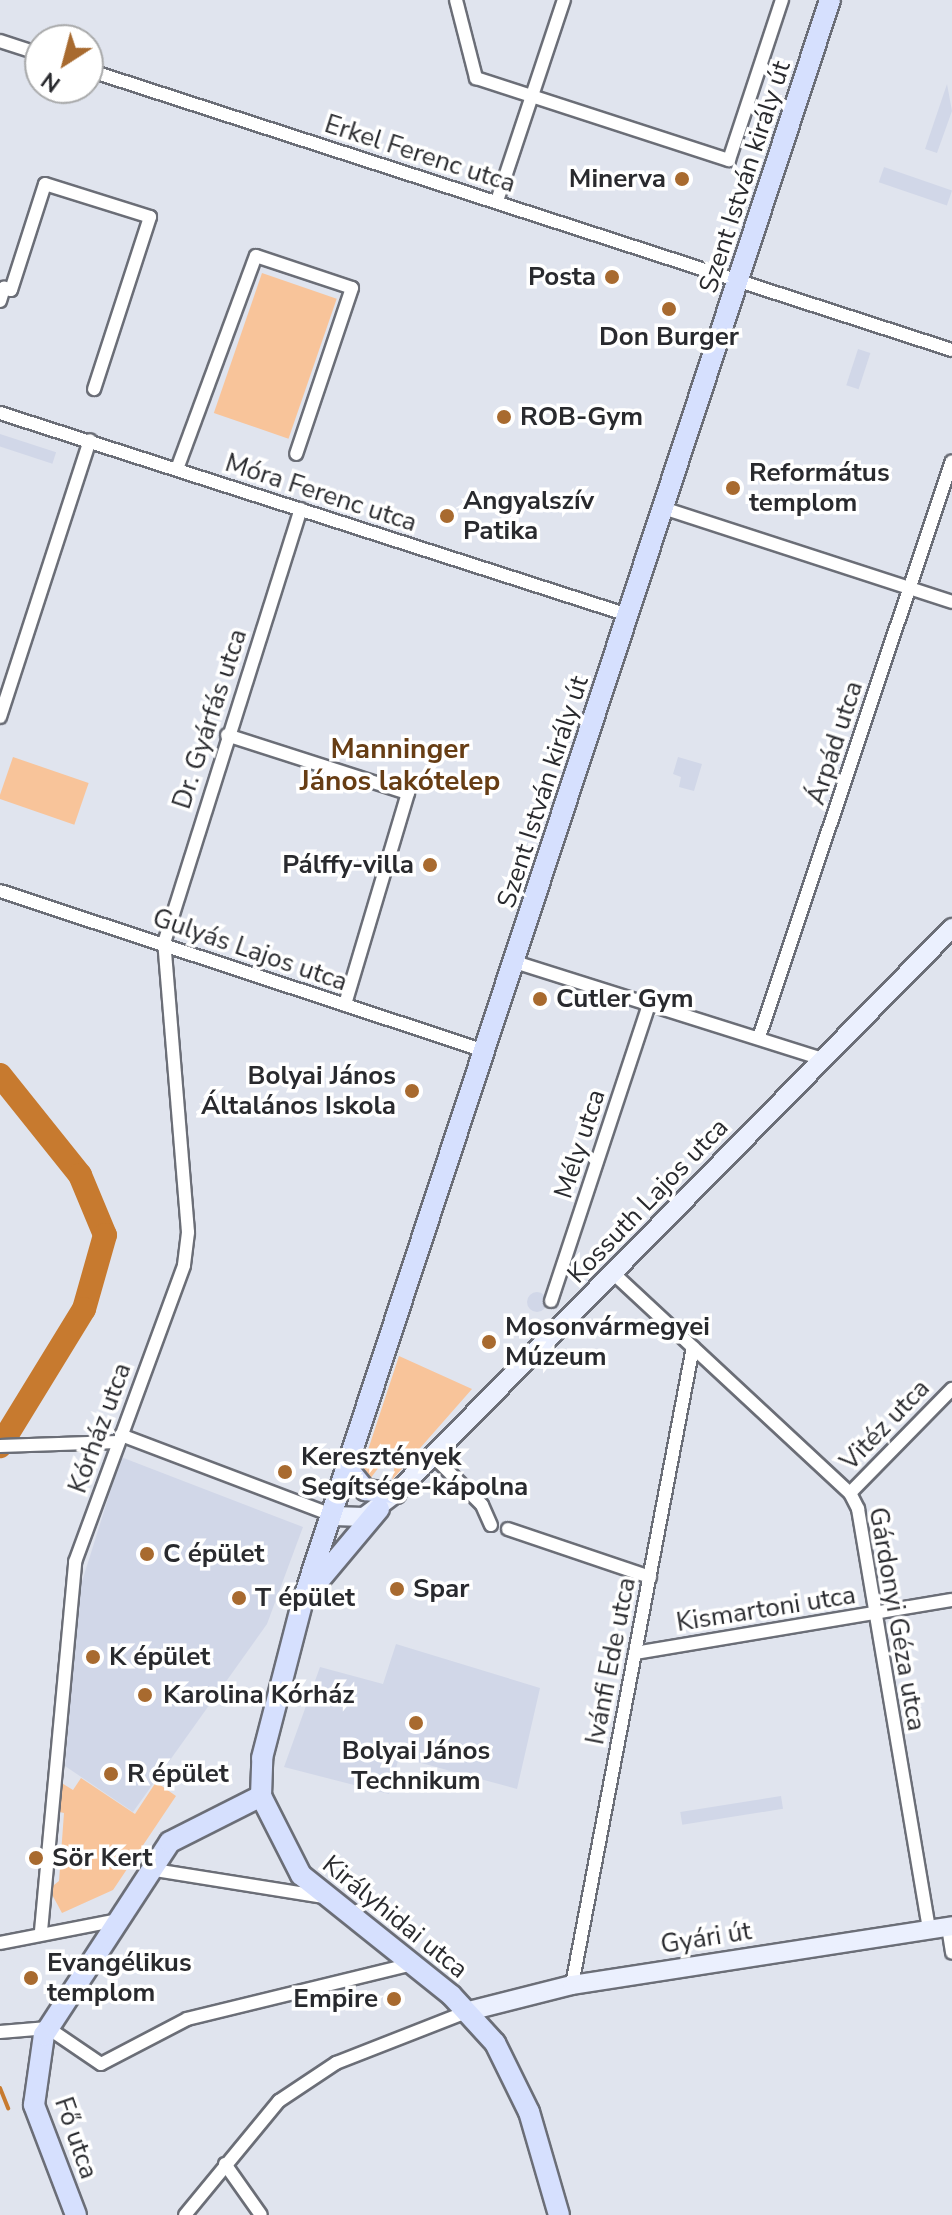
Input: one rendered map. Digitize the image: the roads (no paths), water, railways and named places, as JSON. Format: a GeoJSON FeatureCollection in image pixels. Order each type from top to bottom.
{"type":"FeatureCollection","features":[{"type":"Feature","properties":{"kind":"main road","name":"Szent István király út"},"geometry":{"type":"LineString","coordinates":[[303,1600],[334,1516],[830,0]]}},
{"type":"Feature","properties":{"kind":"main road","name":"Kossuth Lajos utca"},"geometry":{"type":"LineString","coordinates":[[379,1509],[952,928]]}},
{"type":"Feature","properties":{"kind":"main road"},"geometry":{"type":"LineString","coordinates":[[349,1470],[365,1490],[396,1493]]}},
{"type":"Feature","properties":{"kind":"main road"},"geometry":{"type":"LineString","coordinates":[[334,1516],[356,1519],[379,1509]]}},
{"type":"Feature","properties":{"kind":"main road"},"geometry":{"type":"LineString","coordinates":[[303,1600],[379,1509]]}},
{"type":"Feature","properties":{"kind":"main road","name":"Királyhidai utca"},"geometry":{"type":"LineString","coordinates":[[303,1600],[265,1733],[261,1796],[289,1857],[323,1897],[413,1964],[469,2011],[518,2087],[559,2215]]}},
{"type":"Feature","properties":{"kind":"main road","name":"Fő utca"},"geometry":{"type":"LineString","coordinates":[[76,2215],[34,2105],[35,2061],[48,2028],[113,1921],[149,1869],[182,1833],[261,1796]]}},
{"type":"Feature","properties":{"kind":"main road","name":"Gyári út"},"geometry":{"type":"LineString","coordinates":[[469,2011],[572,1985],[943,1928]]}},
{"type":"Feature","properties":{"kind":"street"},"geometry":{"type":"LineString","coordinates":[[456,0],[476,78],[533,97]]}},
{"type":"Feature","properties":{"kind":"street"},"geometry":{"type":"LineString","coordinates":[[497,201],[564,0]]}},
{"type":"Feature","properties":{"kind":"street","name":"Szent István király út"},"geometry":{"type":"LineString","coordinates":[[533,97],[729,160],[782,0]]}},
{"type":"Feature","properties":{"kind":"street"},"geometry":{"type":"LineString","coordinates":[[0,41],[24,49]]}},
{"type":"Feature","properties":{"kind":"street","name":"Erkel Ferenc utca"},"geometry":{"type":"LineString","coordinates":[[104,75],[952,350]]}},
{"type":"Feature","properties":{"kind":"street"},"geometry":{"type":"LineString","coordinates":[[0,301],[4,288],[11,290],[45,184],[150,217],[94,389]]}},
{"type":"Feature","properties":{"kind":"street"},"geometry":{"type":"LineString","coordinates":[[177,469],[256,256],[352,288],[296,454]]}},
{"type":"Feature","properties":{"kind":"street","name":"Móra Ferenc utca"},"geometry":{"type":"LineString","coordinates":[[0,413],[628,615]]}},
{"type":"Feature","properties":{"kind":"street"},"geometry":{"type":"LineString","coordinates":[[0,717],[90,440]]}},
{"type":"Feature","properties":{"kind":"street","name":"Árpád utca"},"geometry":{"type":"LineString","coordinates":[[759,1037],[952,461]]}},
{"type":"Feature","properties":{"kind":"street"},"geometry":{"type":"LineString","coordinates":[[663,508],[952,602]]}},
{"type":"Feature","properties":{"kind":"street","name":"Dr. Gyárfás utca"},"geometry":{"type":"LineString","coordinates":[[164,943],[227,735],[301,509]]}},
{"type":"Feature","properties":{"kind":"street"},"geometry":{"type":"LineString","coordinates":[[227,735],[408,793],[345,1005]]}},
{"type":"Feature","properties":{"kind":"street","name":"Gulyás Lajos utca"},"geometry":{"type":"LineString","coordinates":[[0,891],[485,1051]]}},
{"type":"Feature","properties":{"kind":"street","name":"Kórház utca"},"geometry":{"type":"LineString","coordinates":[[41,1931],[75,1562],[184,1265],[188,1232],[164,943]]}},
{"type":"Feature","properties":{"kind":"street"},"geometry":{"type":"LineString","coordinates":[[515,962],[650,1002],[823,1059]]}},
{"type":"Feature","properties":{"kind":"street","name":"Mély utca"},"geometry":{"type":"LineString","coordinates":[[551,1301],[650,1002]]}},
{"type":"Feature","properties":{"kind":"street","name":"Gárdonyi Géza utca"},"geometry":{"type":"LineString","coordinates":[[613,1273],[850,1493],[943,1928],[952,1953]]}},
{"type":"Feature","properties":{"kind":"street","name":"Ivánfi Ede utca"},"geometry":{"type":"LineString","coordinates":[[572,1985],[693,1347]]}},
{"type":"Feature","properties":{"kind":"street","name":"Vitéz utca"},"geometry":{"type":"LineString","coordinates":[[850,1493],[952,1389]]}},
{"type":"Feature","properties":{"kind":"street"},"geometry":{"type":"LineString","coordinates":[[0,1446],[119,1438],[334,1516]]}},
{"type":"Feature","properties":{"kind":"street"},"geometry":{"type":"LineString","coordinates":[[433,1456],[482,1505],[491,1525]]}},
{"type":"Feature","properties":{"kind":"street"},"geometry":{"type":"LineString","coordinates":[[508,1529],[650,1577]]}},
{"type":"Feature","properties":{"kind":"street","name":"Kismartoni utca"},"geometry":{"type":"LineString","coordinates":[[635,1653],[952,1600]]}},
{"type":"Feature","properties":{"kind":"street"},"geometry":{"type":"LineString","coordinates":[[149,1869],[323,1897]]}},
{"type":"Feature","properties":{"kind":"street"},"geometry":{"type":"LineString","coordinates":[[0,1943],[41,1931],[113,1921]]}},
{"type":"Feature","properties":{"kind":"street"},"geometry":{"type":"LineString","coordinates":[[0,2032],[48,2028],[101,2064],[187,2019],[413,1964]]}},
{"type":"Feature","properties":{"kind":"street"},"geometry":{"type":"LineString","coordinates":[[185,2215],[257,2122],[308,2081],[469,2011]]}},
{"type":"Feature","properties":{"kind":"street"},"geometry":{"type":"LineString","coordinates":[[225,2164],[261,2215]]}},
{"type":"Feature","properties":{"kind":"waterway"},"geometry":{"type":"LineString","coordinates":[[0,1075],[80,1175],[105,1235],[84,1309],[0,1446]]}},
{"type":"Feature","properties":{"kind":"waterway"},"geometry":{"type":"LineString","coordinates":[[0,2088],[8,2108]]}},
{"type":"Feature","properties":{"kind":"place","name":"Minerva"},"geometry":{"type":"Point","coordinates":[682,179]}},
{"type":"Feature","properties":{"kind":"place","name":"Posta"},"geometry":{"type":"Point","coordinates":[612,277]}},
{"type":"Feature","properties":{"kind":"place","name":"Don Burger"},"geometry":{"type":"Point","coordinates":[669,309]}},
{"type":"Feature","properties":{"kind":"place","name":"ROB-Gym"},"geometry":{"type":"Point","coordinates":[504,417]}},
{"type":"Feature","properties":{"kind":"place","name":"Református templom"},"geometry":{"type":"Point","coordinates":[733,488]}},
{"type":"Feature","properties":{"kind":"place","name":"Angyalszív Patika"},"geometry":{"type":"Point","coordinates":[447,516]}},
{"type":"Feature","properties":{"kind":"place","name":"Pálffy-villa"},"geometry":{"type":"Point","coordinates":[430,865]}},
{"type":"Feature","properties":{"kind":"place","name":"Cutler Gym"},"geometry":{"type":"Point","coordinates":[540,999]}},
{"type":"Feature","properties":{"kind":"place","name":"Bolyai János Általános Iskola"},"geometry":{"type":"Point","coordinates":[412,1091]}},
{"type":"Feature","properties":{"kind":"place","name":"Mosonvármegyei Múzeum"},"geometry":{"type":"Point","coordinates":[489,1342]}},
{"type":"Feature","properties":{"kind":"place","name":"Keresztények Segítsége-kápolna"},"geometry":{"type":"Point","coordinates":[285,1472]}},
{"type":"Feature","properties":{"kind":"place","name":"C épület"},"geometry":{"type":"Point","coordinates":[147,1554]}},
{"type":"Feature","properties":{"kind":"place","name":"Spar"},"geometry":{"type":"Point","coordinates":[397,1589]}},
{"type":"Feature","properties":{"kind":"place","name":"T épület"},"geometry":{"type":"Point","coordinates":[239,1598]}},
{"type":"Feature","properties":{"kind":"place","name":"K épület"},"geometry":{"type":"Point","coordinates":[93,1657]}},
{"type":"Feature","properties":{"kind":"place","name":"Karolina Kórház"},"geometry":{"type":"Point","coordinates":[145,1695]}},
{"type":"Feature","properties":{"kind":"place","name":"Bolyai János Technikum"},"geometry":{"type":"Point","coordinates":[416,1723]}},
{"type":"Feature","properties":{"kind":"place","name":"R épület"},"geometry":{"type":"Point","coordinates":[111,1774]}},
{"type":"Feature","properties":{"kind":"place","name":"Sör Kert"},"geometry":{"type":"Point","coordinates":[36,1858]}},
{"type":"Feature","properties":{"kind":"place","name":"Evangélikus templom"},"geometry":{"type":"Point","coordinates":[31,1978]}},
{"type":"Feature","properties":{"kind":"place","name":"Empire"},"geometry":{"type":"Point","coordinates":[394,1999]}},
{"type":"Feature","properties":{"kind":"district","name":"Manninger János lakótelep"},"geometry":{"type":"Point","coordinates":[400,765]}}]}
